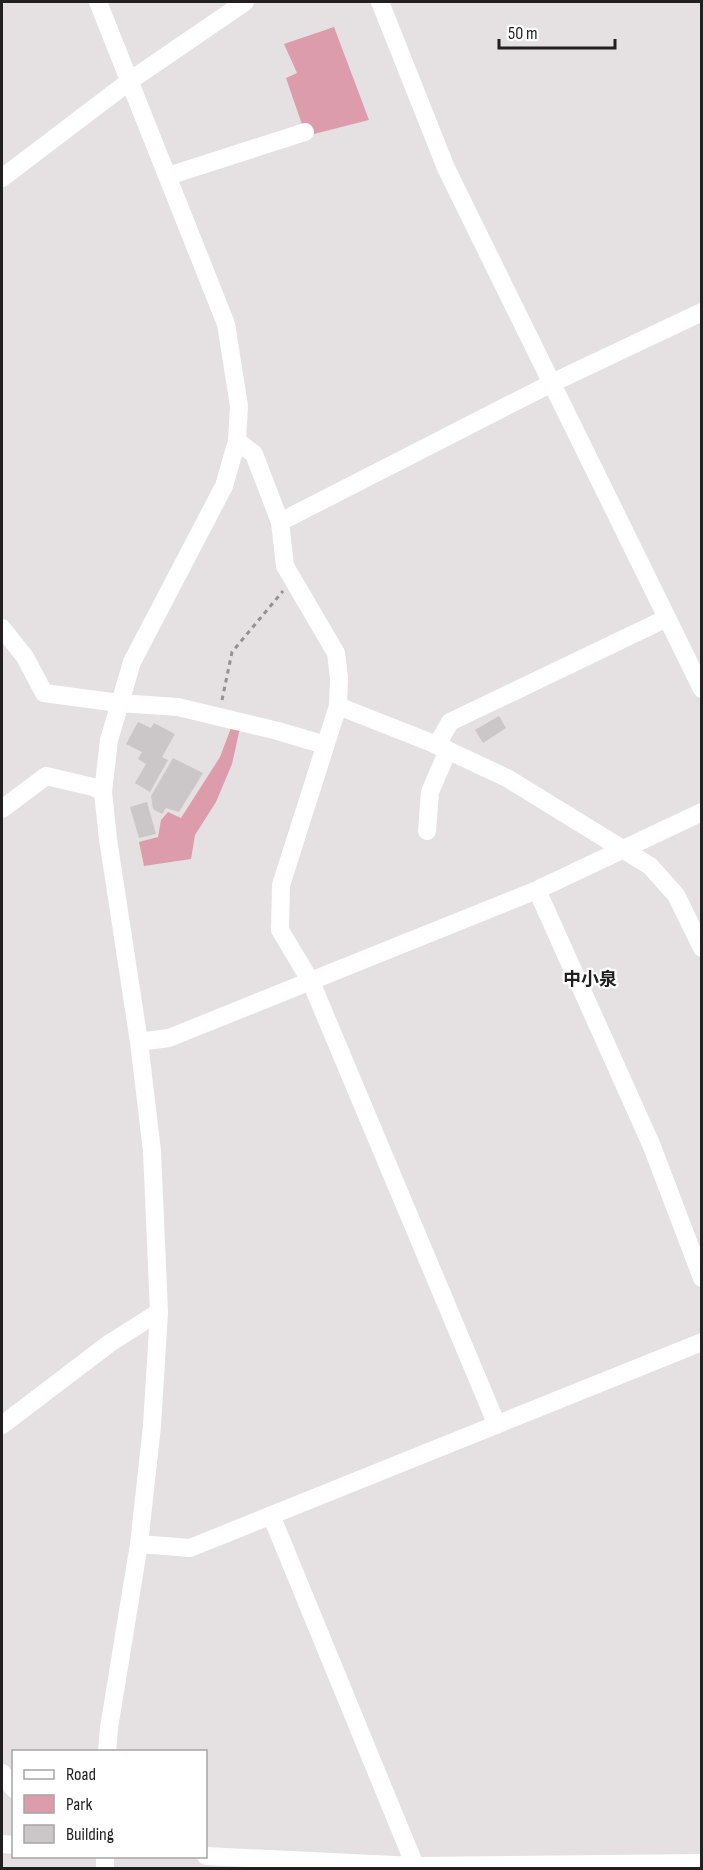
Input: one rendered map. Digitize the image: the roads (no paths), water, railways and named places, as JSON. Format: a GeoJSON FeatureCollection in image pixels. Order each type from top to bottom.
{"type":"FeatureCollection","features":[{"type":"Feature","properties":{"kind":"street"},"geometry":{"type":"LineString","coordinates":[[99,2],[226,324],[239,406],[237,441],[224,486],[132,662],[109,740],[103,792],[139,1042],[152,1151],[159,1312],[152,1426],[139,1544],[107,1750]]}},
{"type":"Feature","properties":{"kind":"street"},"geometry":{"type":"LineString","coordinates":[[2,178],[131,80],[245,2]]}},
{"type":"Feature","properties":{"kind":"street"},"geometry":{"type":"LineString","coordinates":[[380,2],[446,168],[702,689]]}},
{"type":"Feature","properties":{"kind":"street"},"geometry":{"type":"LineString","coordinates":[[168,176],[304,132]]}},
{"type":"Feature","properties":{"kind":"street"},"geometry":{"type":"LineString","coordinates":[[280,522],[552,383],[702,312]]}},
{"type":"Feature","properties":{"kind":"street"},"geometry":{"type":"LineString","coordinates":[[237,441],[254,454],[280,522],[285,566],[336,653],[339,678],[338,706],[281,885],[279,930],[311,982],[496,1425]]}},
{"type":"Feature","properties":{"kind":"street"},"geometry":{"type":"LineString","coordinates":[[427,831],[430,792],[450,722],[667,618]]}},
{"type":"Feature","properties":{"kind":"street"},"geometry":{"type":"LineString","coordinates":[[2,628],[25,657],[44,693],[119,703],[178,707],[325,745]]}},
{"type":"Feature","properties":{"kind":"street"},"geometry":{"type":"LineString","coordinates":[[338,706],[443,748],[507,778],[650,866],[676,895],[702,948]]}},
{"type":"Feature","properties":{"kind":"street"},"geometry":{"type":"LineString","coordinates":[[2,809],[46,776],[93,787],[103,792]]}},
{"type":"Feature","properties":{"kind":"street"},"geometry":{"type":"LineString","coordinates":[[139,1042],[169,1038],[537,890],[702,812]]}},
{"type":"Feature","properties":{"kind":"street"},"geometry":{"type":"LineString","coordinates":[[537,890],[651,1144],[694,1233],[702,1278]]}},
{"type":"Feature","properties":{"kind":"street"},"geometry":{"type":"LineString","coordinates":[[2,1425],[110,1343],[159,1312]]}},
{"type":"Feature","properties":{"kind":"street"},"geometry":{"type":"LineString","coordinates":[[139,1544],[190,1548],[702,1342]]}},
{"type":"Feature","properties":{"kind":"street"},"geometry":{"type":"LineString","coordinates":[[271,1515],[416,1867]]}},
{"type":"Feature","properties":{"kind":"street"},"geometry":{"type":"LineString","coordinates":[[2,1773],[12,1787]]}},
{"type":"Feature","properties":{"kind":"street"},"geometry":{"type":"LineString","coordinates":[[207,1856],[416,1867],[702,1863]]}},
{"type":"Feature","properties":{"kind":"district","name":"中小泉"},"geometry":{"type":"Point","coordinates":[590,979]}}]}
